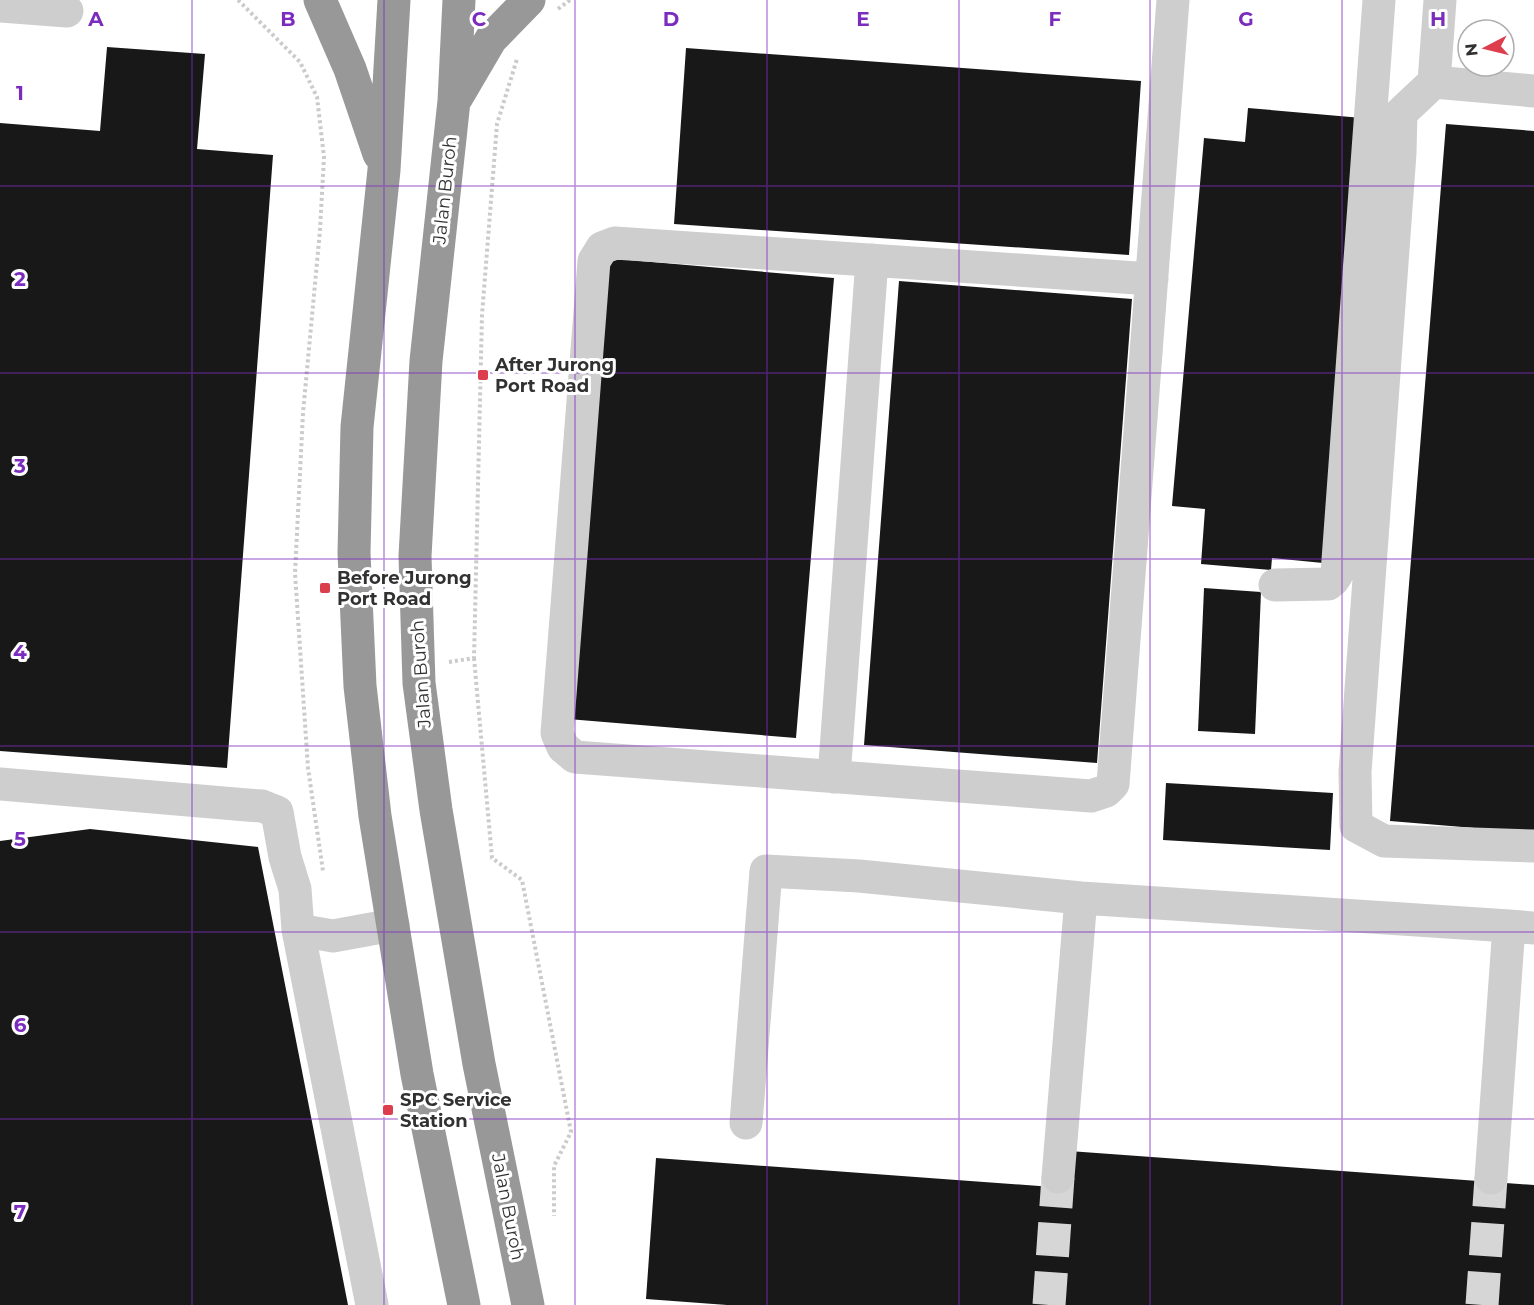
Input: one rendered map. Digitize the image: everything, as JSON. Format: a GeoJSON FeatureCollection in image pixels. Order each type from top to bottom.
{"type":"FeatureCollection","features":[{"type":"Feature","properties":{"kind":"highway"},"geometry":{"type":"LineString","coordinates":[[320,0],[350,69],[384,170]]}},
{"type":"Feature","properties":{"kind":"highway"},"geometry":{"type":"LineString","coordinates":[[394,0],[384,170],[357,427],[354,553],[360,686],[375,816],[417,1074],[464,1305]]}},
{"type":"Feature","properties":{"kind":"highway","name":"Jalan Buroh"},"geometry":{"type":"LineString","coordinates":[[459,0],[454,101],[426,361],[415,556],[419,683],[436,810],[479,1064],[528,1305]]}},
{"type":"Feature","properties":{"kind":"highway"},"geometry":{"type":"LineString","coordinates":[[454,101],[491,39],[542,5]]}},
{"type":"Feature","properties":{"kind":"lane"},"geometry":{"type":"LineString","coordinates":[[1152,279],[615,243],[602,248],[594,261],[557,733],[563,747],[575,756],[1091,796],[1106,791],[1113,783],[1152,279],[1173,0]]}},
{"type":"Feature","properties":{"kind":"lane"},"geometry":{"type":"LineString","coordinates":[[1275,585],[1328,584],[1337,574],[1379,0]]}},
{"type":"Feature","properties":{"kind":"lane"},"geometry":{"type":"LineString","coordinates":[[1440,0],[1434,82],[1401,112],[1400,153],[1355,772],[1356,826],[1384,842],[1534,846]]}},
{"type":"Feature","properties":{"kind":"lane"},"geometry":{"type":"LineString","coordinates":[[0,6],[67,11]]}},
{"type":"Feature","properties":{"kind":"lane"},"geometry":{"type":"LineString","coordinates":[[1434,82],[1534,91]]}},
{"type":"Feature","properties":{"kind":"lane"},"geometry":{"type":"LineString","coordinates":[[834,777],[872,260]]}},
{"type":"Feature","properties":{"kind":"lane"},"geometry":{"type":"LineString","coordinates":[[0,784],[262,806],[277,812],[285,857],[295,889],[298,930],[372,1305]]}},
{"type":"Feature","properties":{"kind":"lane"},"geometry":{"type":"LineString","coordinates":[[746,1123],[766,871],[859,876],[1081,898],[1521,927],[1491,1178]]}},
{"type":"Feature","properties":{"kind":"lane"},"geometry":{"type":"LineString","coordinates":[[1058,1177],[1081,898]]}},
{"type":"Feature","properties":{"kind":"lane"},"geometry":{"type":"LineString","coordinates":[[298,930],[333,936],[393,925]]}},
{"type":"Feature","properties":{"kind":"path"},"geometry":{"type":"LineString","coordinates":[[238,0],[300,62],[316,97],[324,157],[320,230],[303,413],[295,573],[308,768],[325,880]]}},
{"type":"Feature","properties":{"kind":"path"},"geometry":{"type":"LineString","coordinates":[[542,5],[570,0]]}},
{"type":"Feature","properties":{"kind":"path"},"geometry":{"type":"LineString","coordinates":[[519,50],[497,124],[483,315],[474,658],[492,858],[522,880],[571,1132],[554,1166],[554,1216]]}},
{"type":"Feature","properties":{"kind":"path"},"geometry":{"type":"LineString","coordinates":[[419,667],[474,658]]}},
{"type":"Feature","properties":{"kind":"building"},"geometry":{"type":"Polygon","coordinates":[[[107,47],[205,54],[197,149],[273,155],[227,768],[0,751],[0,123],[100,131],[107,47]]]}},
{"type":"Feature","properties":{"kind":"building"},"geometry":{"type":"Polygon","coordinates":[[[686,48],[1141,81],[1129,255],[674,224],[686,48]]]}},
{"type":"Feature","properties":{"kind":"building"},"geometry":{"type":"Polygon","coordinates":[[[1248,108],[1362,118],[1323,563],[1272,558],[1271,570],[1201,564],[1205,509],[1172,506],[1204,138],[1245,142],[1248,108]]]}},
{"type":"Feature","properties":{"kind":"building"},"geometry":{"type":"Polygon","coordinates":[[[1446,124],[1534,131],[1534,833],[1390,821],[1446,124]]]}},
{"type":"Feature","properties":{"kind":"building"},"geometry":{"type":"Polygon","coordinates":[[[606,258],[834,278],[796,738],[568,719],[606,258]]]}},
{"type":"Feature","properties":{"kind":"building"},"geometry":{"type":"Polygon","coordinates":[[[899,281],[1132,299],[1097,763],[864,745],[899,281]]]}},
{"type":"Feature","properties":{"kind":"building"},"geometry":{"type":"Polygon","coordinates":[[[1204,588],[1261,592],[1255,734],[1198,731],[1204,588]]]}},
{"type":"Feature","properties":{"kind":"building"},"geometry":{"type":"Polygon","coordinates":[[[1166,783],[1333,793],[1330,850],[1163,840],[1166,783]]]}},
{"type":"Feature","properties":{"kind":"building"},"geometry":{"type":"Polygon","coordinates":[[[90,829],[258,847],[348,1305],[0,1305],[0,841],[90,829]]]}},
{"type":"Feature","properties":{"kind":"building"},"geometry":{"type":"Polygon","coordinates":[[[1069,1151],[1534,1185],[1534,1305],[727,1305],[646,1299],[656,1158],[1066,1188],[1069,1151]]]}},
{"type":"Feature","properties":{"kind":"tunnel"},"geometry":{"type":"LineString","coordinates":[[1049,1305],[1058,1177]]}},
{"type":"Feature","properties":{"kind":"tunnel"},"geometry":{"type":"LineString","coordinates":[[1482,1305],[1491,1178]]}},
{"type":"Feature","properties":{"kind":"place","name":"After Jurong Port Road"},"geometry":{"type":"Point","coordinates":[483,375]}},
{"type":"Feature","properties":{"kind":"place","name":"Before Jurong Port Road"},"geometry":{"type":"Point","coordinates":[325,588]}},
{"type":"Feature","properties":{"kind":"place","name":"SPC Service Station"},"geometry":{"type":"Point","coordinates":[388,1110]}}]}
